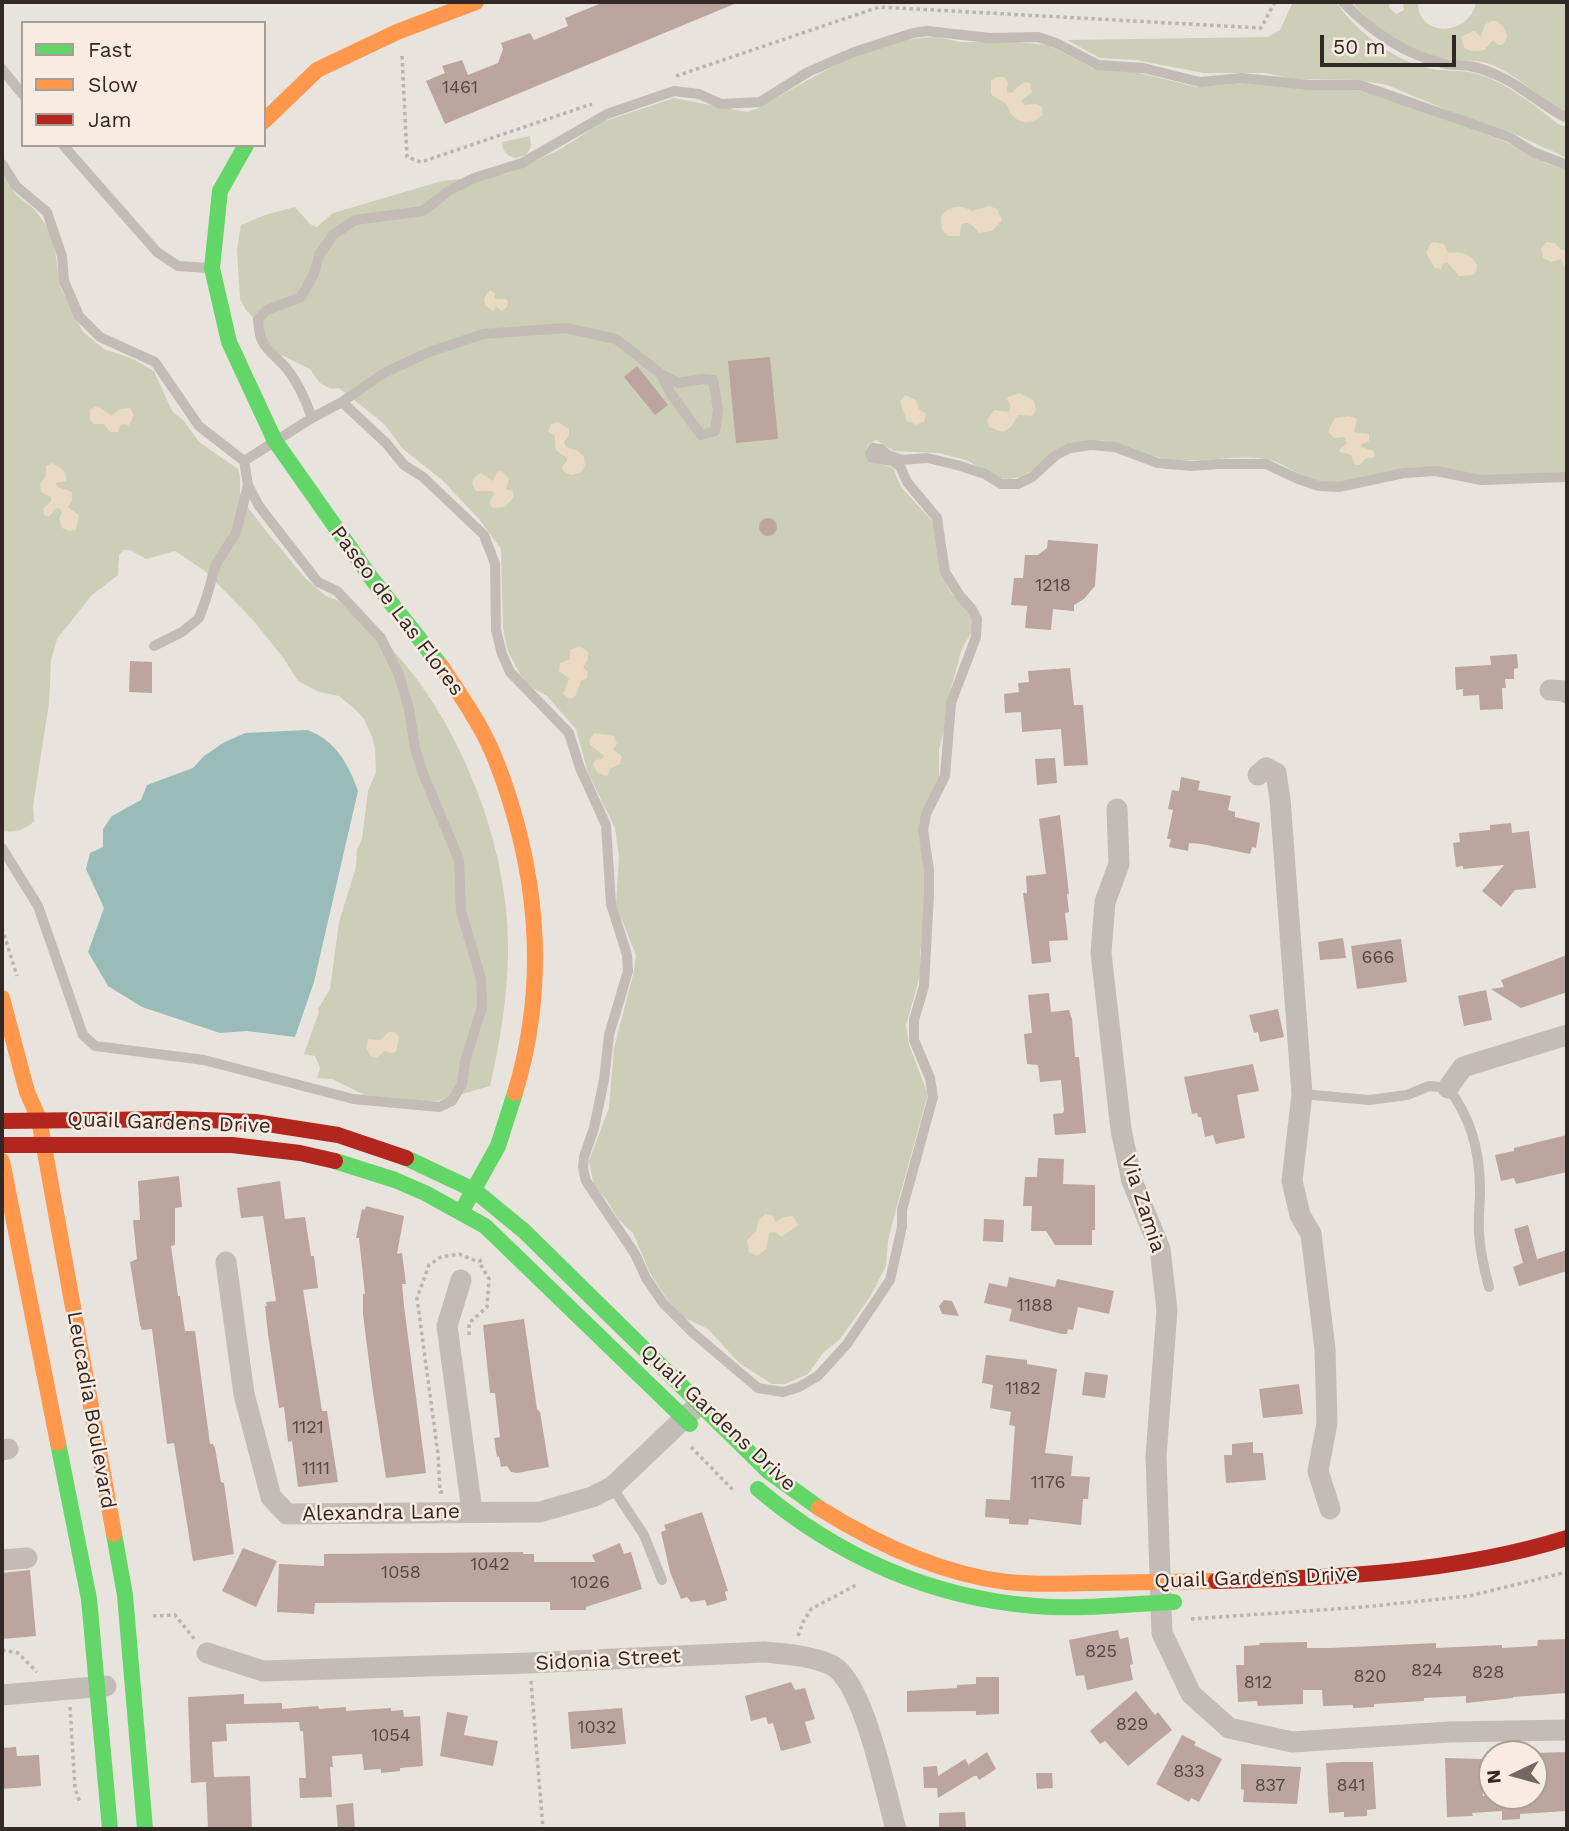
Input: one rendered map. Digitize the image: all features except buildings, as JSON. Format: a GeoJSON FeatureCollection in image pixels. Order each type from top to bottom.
{"type":"FeatureCollection","features":[{"type":"Feature","properties":{"kind":"main road"},"geometry":{"type":"LineString","coordinates":[[266,119],[317,70],[397,32],[476,2]]}},
{"type":"Feature","properties":{"kind":"main road","name":"Paseo de Las Flores"},"geometry":{"type":"LineString","coordinates":[[245,147],[220,191],[212,268],[229,342],[275,441],[372,579],[454,682],[482,730],[501,772],[528,870],[536,930],[531,1023],[511,1111],[498,1146],[462,1211]]}},
{"type":"Feature","properties":{"kind":"main road","name":"Leucadia Boulevard"},"geometry":{"type":"LineString","coordinates":[[2,998],[27,1091],[39,1119],[125,1595],[145,1829]]}},
{"type":"Feature","properties":{"kind":"main road","name":"Quail Gardens Drive"},"geometry":{"type":"LineString","coordinates":[[2,1121],[180,1119],[254,1122],[326,1133],[409,1158],[474,1190],[524,1231],[768,1471],[792,1490],[869,1537],[929,1562],[1003,1581],[1162,1592],[1189,1601]]}},
{"type":"Feature","properties":{"kind":"main road","name":"Quail Gardens Drive"},"geometry":{"type":"LineString","coordinates":[[2,1145],[232,1145],[290,1150],[324,1156],[405,1183],[462,1211],[485,1226],[700,1434]]}},
{"type":"Feature","properties":{"kind":"main road","name":"Leucadia Boulevard"},"geometry":{"type":"LineString","coordinates":[[2,1161],[89,1599],[110,1829]]}},
{"type":"Feature","properties":{"kind":"main road","name":"Quail Gardens Drive"},"geometry":{"type":"LineString","coordinates":[[747,1478],[810,1530],[870,1563],[929,1585],[985,1599],[1034,1606],[1080,1606],[1162,1592],[1371,1574],[1458,1562],[1546,1545],[1567,1538]]}},
{"type":"Feature","properties":{"kind":"street"},"geometry":{"type":"LineString","coordinates":[[1258,775],[1266,768],[1276,773],[1280,799],[1302,1094],[1292,1181],[1300,1215],[1311,1234],[1325,1349],[1327,1423],[1318,1471],[1331,1509]]}},
{"type":"Feature","properties":{"kind":"street","name":"Via Zamia"},"geometry":{"type":"LineString","coordinates":[[1116,809],[1119,864],[1105,902],[1101,953],[1121,1130],[1132,1181],[1160,1249],[1167,1310],[1156,1456],[1163,1633],[1191,1693],[1229,1728],[1292,1742],[1450,1732],[1567,1730]]}},
{"type":"Feature","properties":{"kind":"street"},"geometry":{"type":"LineString","coordinates":[[1448,1088],[1463,1067],[1567,1035]]}},
{"type":"Feature","properties":{"kind":"street","name":"Alexandra Lane"},"geometry":{"type":"LineString","coordinates":[[226,1262],[244,1394],[271,1497],[287,1514],[540,1511],[592,1497],[612,1487],[700,1403]]}},
{"type":"Feature","properties":{"kind":"street"},"geometry":{"type":"LineString","coordinates":[[461,1280],[447,1326],[472,1511]]}},
{"type":"Feature","properties":{"kind":"street"},"geometry":{"type":"LineString","coordinates":[[2,1560],[27,1558]]}},
{"type":"Feature","properties":{"kind":"street","name":"Sidonia Street"},"geometry":{"type":"LineString","coordinates":[[207,1653],[263,1671],[764,1653],[797,1656],[833,1666],[848,1680],[863,1710],[896,1829]]}},
{"type":"Feature","properties":{"kind":"street"},"geometry":{"type":"LineString","coordinates":[[2,1695],[133,1683]]}},
{"type":"Feature","properties":{"kind":"lane"},"geometry":{"type":"LineString","coordinates":[[1343,2],[1366,24],[1401,49],[1446,64],[1469,66],[1497,75],[1516,84],[1553,112],[1567,118]]}},
{"type":"Feature","properties":{"kind":"lane"},"geometry":{"type":"LineString","coordinates":[[313,418],[304,396],[287,369],[265,349],[258,335],[258,319],[267,310],[301,298],[314,274],[319,255],[334,234],[355,220],[423,211],[450,190],[474,178],[522,163],[607,114],[674,91],[699,94],[721,104],[761,102],[808,72],[854,52],[913,33],[927,31],[990,38],[1038,37],[1056,43],[1098,65],[1143,68],[1200,82],[1242,78],[1310,85],[1360,85],[1509,137],[1533,152],[1567,165]]}},
{"type":"Feature","properties":{"kind":"lane"},"geometry":{"type":"LineString","coordinates":[[2,69],[21,93]]}},
{"type":"Feature","properties":{"kind":"lane"},"geometry":{"type":"LineString","coordinates":[[66,147],[157,252],[177,266],[212,268]]}},
{"type":"Feature","properties":{"kind":"lane"},"geometry":{"type":"LineString","coordinates":[[2,164],[16,186],[47,212],[62,256],[64,281],[79,316],[100,337],[155,362],[198,426],[244,461],[248,485],[259,506],[318,582],[337,591],[381,639],[400,675],[410,709],[415,748],[422,771],[459,860],[460,911],[481,979],[482,1007],[465,1061],[462,1084],[453,1101],[439,1107],[354,1099],[204,1060],[94,1046],[83,1035],[38,906],[2,848]]}},
{"type":"Feature","properties":{"kind":"lane"},"geometry":{"type":"LineString","coordinates":[[244,461],[342,402],[384,373],[429,352],[483,334],[566,328],[616,339],[661,374],[678,383],[713,380],[718,410],[715,431],[701,435],[671,394],[661,374]]}},
{"type":"Feature","properties":{"kind":"lane"},"geometry":{"type":"LineString","coordinates":[[342,402],[386,443],[404,465],[424,477],[484,535],[495,564],[496,630],[502,654],[510,672],[569,733],[583,776],[606,825],[611,904],[627,954],[628,971],[610,1035],[594,1128],[584,1157],[586,1181],[635,1254],[646,1278],[663,1303],[692,1332],[758,1388],[783,1392],[799,1387],[818,1376],[847,1344],[890,1280],[902,1227],[902,1210],[933,1097],[930,1077],[919,1057],[914,1040],[914,1020],[924,986],[929,894],[929,870],[923,830],[926,814],[945,776],[951,703],[975,637],[977,619],[945,572],[937,518],[907,482],[900,466],[892,461],[872,458],[870,453],[873,448],[881,449],[902,460],[927,458],[957,465],[985,474],[1001,484],[1018,484],[1031,477],[1056,455],[1070,448],[1091,445],[1115,447],[1158,463],[1191,466],[1266,464],[1319,486],[1339,486],[1415,472],[1436,471],[1481,480],[1567,477]]}},
{"type":"Feature","properties":{"kind":"lane"},"geometry":{"type":"LineString","coordinates":[[153,646],[183,632],[198,618],[216,564],[236,533],[248,485]]}},
{"type":"Feature","properties":{"kind":"lane"},"geometry":{"type":"LineString","coordinates":[[1302,1094],[1368,1100],[1407,1095],[1429,1086],[1448,1088],[1459,1101],[1475,1141],[1480,1188],[1480,1249],[1489,1287]]}},
{"type":"Feature","properties":{"kind":"lane"},"geometry":{"type":"LineString","coordinates":[[612,1487],[644,1535],[662,1580]]}},
{"type":"Feature","properties":{"kind":"path"},"geometry":{"type":"LineString","coordinates":[[670,78],[879,7],[1261,29],[1275,2]]}},
{"type":"Feature","properties":{"kind":"path"},"geometry":{"type":"LineString","coordinates":[[397,32],[402,61],[407,157],[421,162],[604,100]]}},
{"type":"Feature","properties":{"kind":"path"},"geometry":{"type":"LineString","coordinates":[[797,1656],[798,1637],[811,1609],[859,1583]]}},
{"type":"Feature","properties":{"kind":"path"},"geometry":{"type":"LineString","coordinates":[[146,1615],[175,1615],[182,1627],[207,1653]]}},
{"type":"Feature","properties":{"kind":"path"},"geometry":{"type":"LineString","coordinates":[[2,1650],[18,1653],[41,1674]]}},
{"type":"Feature","properties":{"kind":"path"},"geometry":{"type":"LineString","coordinates":[[529,1663],[543,1829]]}},
{"type":"Feature","properties":{"kind":"path"},"geometry":{"type":"LineString","coordinates":[[69,1689],[75,1788],[80,1802]]}},
{"type":"Feature","properties":{"kind":"green space"},"geometry":{"type":"Polygon","coordinates":[[[1293,2],[1336,2],[1366,35],[1404,60],[1432,69],[1475,73],[1502,84],[1558,124],[1567,127],[1567,158],[1508,131],[1464,117],[1387,85],[1359,80],[1294,79],[1265,73],[1204,73],[1136,60],[1100,58],[1067,40],[1268,37],[1280,30],[1293,2]]]}},
{"type":"Feature","properties":{"kind":"green space"},"geometry":{"type":"Polygon","coordinates":[[[1352,2],[1390,2],[1389,7],[1396,14],[1404,10],[1403,2],[1418,2],[1420,14],[1426,23],[1445,29],[1465,21],[1476,2],[1567,2],[1567,114],[1501,69],[1485,62],[1447,59],[1420,52],[1394,39],[1352,2]],[[1496,21],[1485,25],[1481,37],[1474,31],[1461,37],[1465,48],[1473,51],[1484,50],[1493,40],[1499,45],[1503,44],[1507,36],[1504,28],[1496,21]]]}},
{"type":"Feature","properties":{"kind":"green space"},"geometry":{"type":"Polygon","coordinates":[[[937,37],[960,42],[1048,45],[1094,69],[1131,71],[1197,87],[1245,83],[1368,92],[1504,141],[1546,163],[1567,170],[1567,473],[1487,477],[1419,467],[1346,481],[1324,482],[1270,460],[1169,459],[1121,444],[1092,441],[1056,456],[1021,477],[1008,479],[999,478],[966,460],[939,453],[894,451],[876,440],[868,445],[868,461],[893,468],[901,487],[934,523],[945,582],[952,594],[972,615],[972,632],[962,648],[946,706],[939,749],[939,779],[919,822],[924,866],[921,972],[906,1025],[909,1045],[928,1094],[888,1241],[886,1266],[870,1297],[840,1339],[823,1353],[808,1374],[785,1384],[772,1384],[739,1363],[708,1329],[683,1317],[650,1273],[633,1233],[618,1219],[606,1199],[594,1187],[589,1161],[609,1108],[614,1048],[636,955],[616,905],[619,856],[615,828],[588,773],[576,729],[547,696],[531,687],[521,676],[508,651],[503,628],[501,549],[479,519],[442,480],[402,448],[386,426],[339,388],[331,389],[320,383],[310,369],[271,350],[261,326],[240,299],[237,249],[241,225],[265,215],[295,207],[310,224],[317,227],[333,213],[442,181],[506,174],[559,150],[602,122],[674,98],[747,112],[844,61],[890,44],[937,37]]]}},
{"type":"Feature","properties":{"kind":"green space"},"geometry":{"type":"Polygon","coordinates":[[[530,136],[531,147],[526,155],[516,158],[504,150],[502,142],[530,136]]]}},
{"type":"Feature","properties":{"kind":"green space"},"geometry":{"type":"Polygon","coordinates":[[[2,174],[16,195],[35,210],[52,234],[61,289],[83,332],[104,349],[133,359],[154,371],[172,411],[184,421],[199,442],[238,469],[240,497],[262,526],[304,577],[326,596],[339,601],[401,659],[430,698],[449,731],[482,803],[502,880],[507,918],[506,988],[490,1086],[437,1101],[425,1101],[365,1095],[332,1079],[317,1078],[320,1068],[315,1056],[304,1054],[318,1009],[330,989],[339,922],[356,867],[368,791],[376,772],[375,748],[364,719],[356,710],[339,696],[319,692],[298,681],[254,621],[205,571],[175,551],[146,559],[130,550],[124,550],[119,555],[118,575],[91,596],[57,639],[51,660],[49,703],[33,806],[34,821],[20,830],[2,831],[2,174]]]}},
{"type":"Feature","properties":{"kind":"sand"},"geometry":{"type":"Polygon","coordinates":[[[1497,21],[1504,28],[1507,36],[1503,44],[1499,45],[1492,40],[1484,50],[1473,51],[1465,48],[1461,37],[1474,31],[1481,37],[1485,25],[1497,21]]]}},
{"type":"Feature","properties":{"kind":"sand"},"geometry":{"type":"Polygon","coordinates":[[[1004,77],[1008,82],[1007,92],[1011,93],[1024,82],[1030,83],[1032,92],[1021,101],[1024,105],[1036,104],[1042,107],[1043,114],[1028,122],[1020,121],[1011,114],[1006,104],[991,94],[991,81],[1004,77]]]}},
{"type":"Feature","properties":{"kind":"sand"},"geometry":{"type":"Polygon","coordinates":[[[989,206],[997,209],[1002,220],[992,231],[979,233],[966,223],[961,225],[960,236],[948,236],[942,230],[941,216],[951,208],[963,207],[972,211],[989,206]]]}},
{"type":"Feature","properties":{"kind":"sand"},"geometry":{"type":"Polygon","coordinates":[[[1434,242],[1444,244],[1448,253],[1468,255],[1477,265],[1476,272],[1473,275],[1459,276],[1447,262],[1441,269],[1435,268],[1426,253],[1434,242]]]}},
{"type":"Feature","properties":{"kind":"sand"},"geometry":{"type":"Polygon","coordinates":[[[1546,242],[1555,243],[1561,250],[1567,250],[1567,272],[1561,259],[1551,262],[1543,258],[1541,248],[1546,242]]]}},
{"type":"Feature","properties":{"kind":"sand"},"geometry":{"type":"Polygon","coordinates":[[[490,290],[496,294],[495,299],[508,301],[507,307],[502,311],[496,306],[493,311],[485,305],[484,298],[490,290]]]}},
{"type":"Feature","properties":{"kind":"sand"},"geometry":{"type":"Polygon","coordinates":[[[1020,393],[1034,401],[1036,410],[1032,416],[1018,415],[1011,427],[1003,432],[989,427],[987,420],[994,410],[1009,412],[1011,406],[1008,397],[1020,393]]]}},
{"type":"Feature","properties":{"kind":"sand"},"geometry":{"type":"Polygon","coordinates":[[[905,395],[916,400],[919,409],[926,414],[924,421],[917,425],[907,421],[900,401],[905,395]]]}},
{"type":"Feature","properties":{"kind":"sand"},"geometry":{"type":"Polygon","coordinates":[[[98,406],[111,416],[120,409],[130,408],[134,415],[129,425],[121,424],[118,432],[110,432],[104,424],[94,424],[90,419],[90,409],[98,406]]]}},
{"type":"Feature","properties":{"kind":"sand"},"geometry":{"type":"Polygon","coordinates":[[[1349,416],[1357,419],[1354,432],[1369,434],[1369,441],[1361,444],[1362,447],[1374,451],[1375,457],[1365,459],[1360,465],[1355,465],[1351,455],[1340,452],[1347,443],[1344,437],[1334,438],[1328,431],[1335,418],[1349,416]]]}},
{"type":"Feature","properties":{"kind":"sand"},"geometry":{"type":"Polygon","coordinates":[[[558,422],[569,429],[569,435],[564,442],[566,447],[578,451],[584,457],[585,466],[580,473],[571,475],[563,471],[562,466],[567,458],[556,450],[555,436],[548,432],[551,424],[558,422]]]}},
{"type":"Feature","properties":{"kind":"sand"},"geometry":{"type":"Polygon","coordinates":[[[52,463],[66,474],[66,481],[56,483],[58,487],[72,492],[68,507],[79,515],[76,530],[62,528],[59,519],[62,512],[59,508],[49,517],[44,515],[43,509],[51,501],[51,497],[41,492],[40,484],[46,475],[46,466],[52,463]]]}},
{"type":"Feature","properties":{"kind":"sand"},"geometry":{"type":"Polygon","coordinates":[[[502,471],[509,479],[506,489],[513,491],[514,497],[505,507],[493,508],[489,503],[494,494],[492,491],[476,491],[472,483],[481,473],[493,481],[497,472],[502,471]]]}},
{"type":"Feature","properties":{"kind":"sand"},"geometry":{"type":"Polygon","coordinates":[[[580,646],[588,652],[588,659],[583,667],[588,672],[587,678],[581,681],[576,695],[570,699],[563,694],[569,679],[559,671],[560,663],[570,659],[570,650],[580,646]]]}},
{"type":"Feature","properties":{"kind":"sand"},"geometry":{"type":"Polygon","coordinates":[[[594,733],[614,736],[617,744],[613,750],[622,756],[620,764],[611,768],[607,776],[598,773],[593,765],[595,760],[604,756],[590,745],[589,740],[594,733]]]}},
{"type":"Feature","properties":{"kind":"sand"},"geometry":{"type":"Polygon","coordinates":[[[389,1032],[394,1032],[399,1037],[396,1052],[384,1051],[377,1058],[371,1057],[366,1047],[368,1039],[380,1040],[389,1032]]]}},
{"type":"Feature","properties":{"kind":"sand"},"geometry":{"type":"Polygon","coordinates":[[[765,1214],[772,1215],[776,1222],[793,1216],[798,1225],[782,1237],[774,1232],[769,1233],[766,1249],[757,1256],[749,1252],[747,1240],[756,1231],[758,1221],[765,1214]]]}},
{"type":"Feature","properties":{"kind":"water"},"geometry":{"type":"Polygon","coordinates":[[[307,730],[326,740],[340,754],[358,791],[314,982],[295,1037],[247,1031],[220,1033],[142,1007],[108,986],[88,952],[104,908],[86,869],[90,853],[103,847],[103,829],[112,816],[141,800],[147,785],[193,768],[204,756],[223,743],[245,733],[307,730]]]}},
{"type":"Feature","properties":{"kind":"traffic: fast"},"geometry":{"type":"LineString","coordinates":[[245,147],[220,191],[212,268],[229,342],[275,441],[372,579],[441,666]]}},
{"type":"Feature","properties":{"kind":"traffic: fast"},"geometry":{"type":"LineString","coordinates":[[464,1207],[498,1146],[515,1093]]}},
{"type":"Feature","properties":{"kind":"traffic: fast"},"geometry":{"type":"LineString","coordinates":[[406,1158],[474,1190],[524,1231],[768,1471],[819,1508]]}},
{"type":"Feature","properties":{"kind":"traffic: fast"},"geometry":{"type":"LineString","coordinates":[[335,1161],[395,1180],[485,1226],[690,1424]]}},
{"type":"Feature","properties":{"kind":"traffic: fast"},"geometry":{"type":"LineString","coordinates":[[58,1443],[89,1599],[110,1829]]}},
{"type":"Feature","properties":{"kind":"traffic: fast"},"geometry":{"type":"LineString","coordinates":[[758,1489],[788,1513],[853,1553],[887,1570],[959,1594],[1052,1607],[1174,1602]]}},
{"type":"Feature","properties":{"kind":"traffic: fast"},"geometry":{"type":"LineString","coordinates":[[114,1534],[125,1595],[145,1829]]}},
{"type":"Feature","properties":{"kind":"traffic: slow"},"geometry":{"type":"LineString","coordinates":[[266,119],[317,70],[397,32],[476,2]]}},
{"type":"Feature","properties":{"kind":"traffic: slow"},"geometry":{"type":"LineString","coordinates":[[441,666],[462,697],[494,756],[511,804],[528,876],[533,912],[534,984],[531,1021],[515,1093]]}},
{"type":"Feature","properties":{"kind":"traffic: slow"},"geometry":{"type":"LineString","coordinates":[[2,998],[27,1092],[39,1119],[114,1534]]}},
{"type":"Feature","properties":{"kind":"traffic: slow"},"geometry":{"type":"LineString","coordinates":[[2,1161],[58,1443]]}},
{"type":"Feature","properties":{"kind":"traffic: slow"},"geometry":{"type":"LineString","coordinates":[[819,1508],[909,1555],[982,1578],[1040,1584],[1216,1581]]}},
{"type":"Feature","properties":{"kind":"traffic: jam"},"geometry":{"type":"LineString","coordinates":[[2,1121],[180,1119],[255,1122],[338,1135],[406,1158]]}},
{"type":"Feature","properties":{"kind":"traffic: jam"},"geometry":{"type":"LineString","coordinates":[[2,1145],[232,1145],[300,1153],[335,1161]]}},
{"type":"Feature","properties":{"kind":"traffic: jam"},"geometry":{"type":"LineString","coordinates":[[1216,1581],[1393,1572],[1481,1559],[1567,1538]]}}]}
